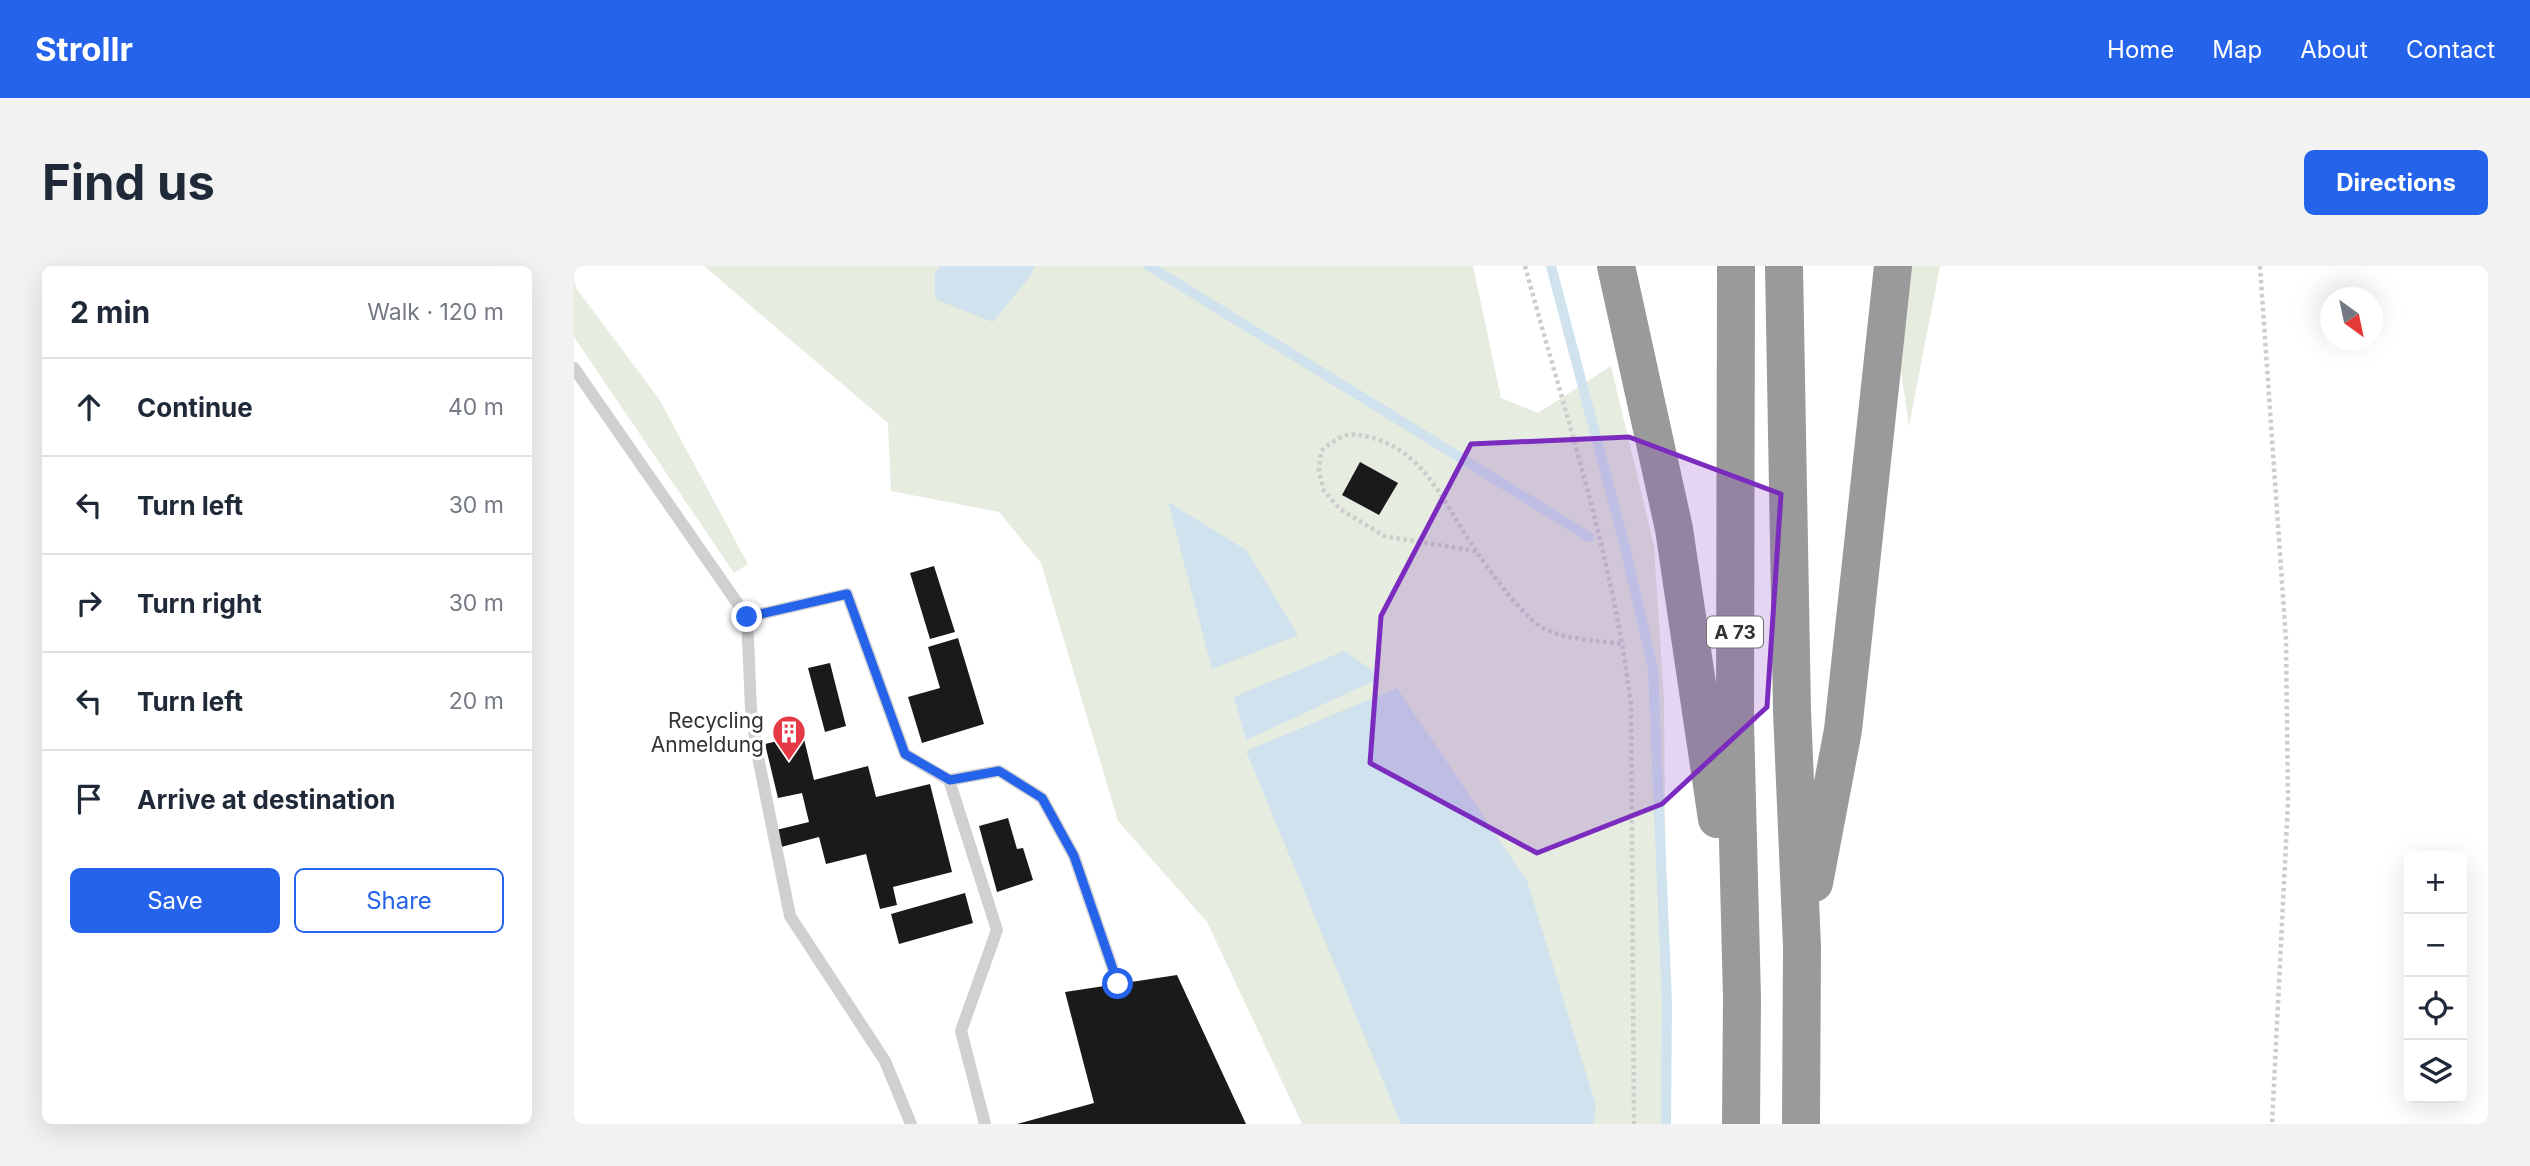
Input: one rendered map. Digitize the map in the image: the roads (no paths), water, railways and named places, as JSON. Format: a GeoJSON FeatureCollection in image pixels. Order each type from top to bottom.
{"type":"FeatureCollection","features":[{"type":"Feature","properties":{"kind":"highway"},"geometry":{"type":"LineString","coordinates":[[1616,266],[1674,529],[1742,998]]}},
{"type":"Feature","properties":{"kind":"highway","name":"A 73"},"geometry":{"type":"LineString","coordinates":[[1736,266],[1735,722],[1742,998],[1741,1124]]}},
{"type":"Feature","properties":{"kind":"highway","name":"A 73"},"geometry":{"type":"LineString","coordinates":[[1784,266],[1792,710],[1802,947],[1801,1124]]}},
{"type":"Feature","properties":{"kind":"highway"},"geometry":{"type":"LineString","coordinates":[[1802,947],[1843,730],[1893,266]]}},
{"type":"Feature","properties":{"kind":"lane"},"geometry":{"type":"LineString","coordinates":[[574,368],[747,617],[751,709],[757,752],[790,916],[885,1060],[911,1124]]}},
{"type":"Feature","properties":{"kind":"lane"},"geometry":{"type":"LineString","coordinates":[[747,617],[847,594],[905,754],[950,780],[999,771],[1042,798],[1074,856],[1118,984]]}},
{"type":"Feature","properties":{"kind":"lane"},"geometry":{"type":"LineString","coordinates":[[950,780],[997,930],[961,1031],[985,1124]]}},
{"type":"Feature","properties":{"kind":"water"},"geometry":{"type":"Polygon","coordinates":[[[940,266],[1035,266],[1031,275],[993,322],[935,299],[935,273],[940,266]]]}},
{"type":"Feature","properties":{"kind":"water"},"geometry":{"type":"Polygon","coordinates":[[[1168,502],[1246,550],[1298,635],[1212,669],[1168,502]]]}},
{"type":"Feature","properties":{"kind":"water"},"geometry":{"type":"Polygon","coordinates":[[[1344,651],[1382,677],[1246,740],[1234,697],[1344,651]]]}},
{"type":"Feature","properties":{"kind":"water"},"geometry":{"type":"Polygon","coordinates":[[[1397,688],[1527,881],[1596,1106],[1593,1124],[1401,1124],[1246,751],[1397,688]]]}},
{"type":"Feature","properties":{"kind":"waterway"},"geometry":{"type":"LineString","coordinates":[[1149,266],[1589,537]]}},
{"type":"Feature","properties":{"kind":"waterway"},"geometry":{"type":"LineString","coordinates":[[1551,266],[1625,547],[1653,669],[1667,1003],[1666,1124]]}},
{"type":"Feature","properties":{"kind":"place","name":"Recycling Anmeldung"},"geometry":{"type":"Point","coordinates":[789,762]}}]}
